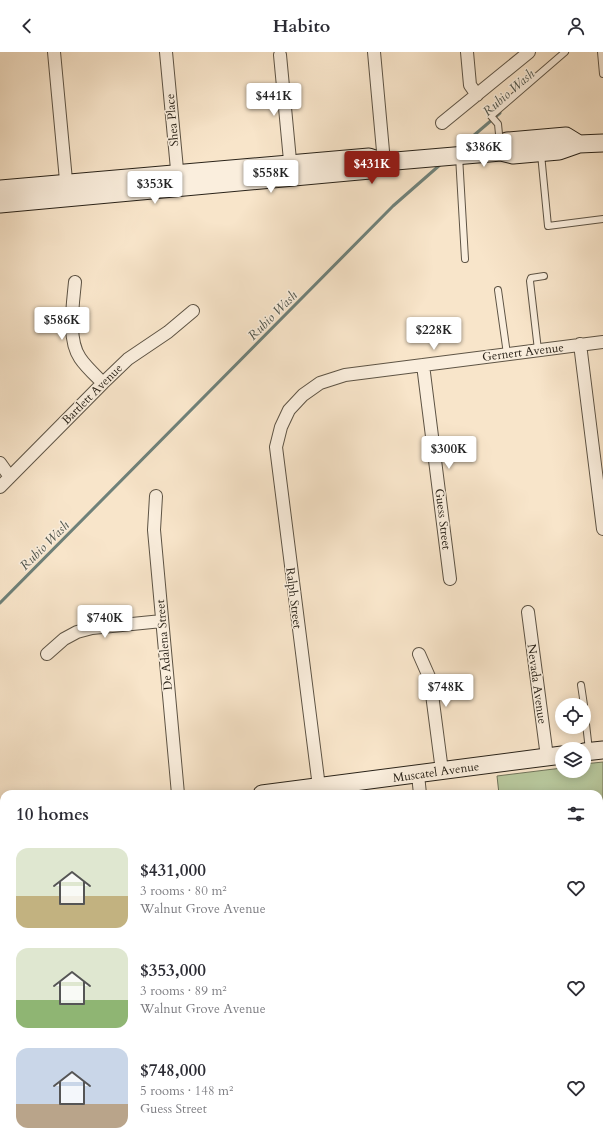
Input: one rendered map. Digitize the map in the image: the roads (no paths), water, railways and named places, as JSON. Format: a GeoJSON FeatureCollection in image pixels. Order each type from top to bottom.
{"type":"FeatureCollection","features":[{"type":"Feature","properties":{"kind":"main road"},"geometry":{"type":"LineString","coordinates":[[501,152],[507,141],[566,136],[579,144]]}},
{"type":"Feature","properties":{"kind":"main road"},"geometry":{"type":"LineString","coordinates":[[0,204],[67,191],[291,170],[369,157],[384,162],[501,152],[513,155],[559,151],[579,144],[603,143]]}},
{"type":"Feature","properties":{"kind":"main road"},"geometry":{"type":"LineString","coordinates":[[0,189],[67,191]]}},
{"type":"Feature","properties":{"kind":"main road","name":"Muscatel Avenue"},"geometry":{"type":"LineString","coordinates":[[296,790],[554,756]]}},
{"type":"Feature","properties":{"kind":"street"},"geometry":{"type":"LineString","coordinates":[[54,52],[67,191]]}},
{"type":"Feature","properties":{"kind":"street","name":"Shea Place"},"geometry":{"type":"LineString","coordinates":[[166,52],[178,181]]}},
{"type":"Feature","properties":{"kind":"street"},"geometry":{"type":"LineString","coordinates":[[374,52],[384,162]]}},
{"type":"Feature","properties":{"kind":"street"},"geometry":{"type":"LineString","coordinates":[[467,52],[470,85],[477,94]]}},
{"type":"Feature","properties":{"kind":"street"},"geometry":{"type":"LineString","coordinates":[[442,123],[528,52]]}},
{"type":"Feature","properties":{"kind":"street"},"geometry":{"type":"LineString","coordinates":[[280,55],[291,170]]}},
{"type":"Feature","properties":{"kind":"street"},"geometry":{"type":"LineString","coordinates":[[75,282],[72,312],[72,334],[76,350],[80,358],[103,383]]}},
{"type":"Feature","properties":{"kind":"street","name":"Bartlett Avenue"},"geometry":{"type":"LineString","coordinates":[[0,487],[128,359],[168,332],[193,311]]}},
{"type":"Feature","properties":{"kind":"street","name":"Gernert Avenue"},"geometry":{"type":"LineString","coordinates":[[289,410],[303,395],[320,382],[345,375],[603,342]]}},
{"type":"Feature","properties":{"kind":"street"},"geometry":{"type":"LineString","coordinates":[[580,344],[603,530]]}},
{"type":"Feature","properties":{"kind":"street","name":"Guess Street"},"geometry":{"type":"LineString","coordinates":[[423,365],[450,579]]}},
{"type":"Feature","properties":{"kind":"street","name":"Ralph Street"},"geometry":{"type":"LineString","coordinates":[[289,410],[276,448],[318,787]]}},
{"type":"Feature","properties":{"kind":"street"},"geometry":{"type":"LineString","coordinates":[[0,463],[10,476]]}},
{"type":"Feature","properties":{"kind":"street","name":"De Adalena Street"},"geometry":{"type":"LineString","coordinates":[[156,496],[154,530],[178,790]]}},
{"type":"Feature","properties":{"kind":"street","name":"Nevada Avenue"},"geometry":{"type":"LineString","coordinates":[[528,612],[554,756]]}},
{"type":"Feature","properties":{"kind":"street"},"geometry":{"type":"LineString","coordinates":[[47,654],[64,639],[77,632],[92,628],[162,622]]}},
{"type":"Feature","properties":{"kind":"street"},"geometry":{"type":"LineString","coordinates":[[419,654],[430,679],[442,771]]}},
{"type":"Feature","properties":{"kind":"street"},"geometry":{"type":"LineString","coordinates":[[418,775],[420,790]]}},
{"type":"Feature","properties":{"kind":"lane"},"geometry":{"type":"LineString","coordinates":[[501,152],[498,124],[491,116],[565,52]]}},
{"type":"Feature","properties":{"kind":"lane"},"geometry":{"type":"LineString","coordinates":[[601,52],[603,74]]}},
{"type":"Feature","properties":{"kind":"lane"},"geometry":{"type":"LineString","coordinates":[[540,152],[548,226],[603,219]]}},
{"type":"Feature","properties":{"kind":"lane"},"geometry":{"type":"LineString","coordinates":[[461,156],[465,259]]}},
{"type":"Feature","properties":{"kind":"lane"},"geometry":{"type":"LineString","coordinates":[[538,350],[530,281],[532,278],[544,276]]}},
{"type":"Feature","properties":{"kind":"lane"},"geometry":{"type":"LineString","coordinates":[[498,290],[507,354]]}},
{"type":"Feature","properties":{"kind":"lane"},"geometry":{"type":"LineString","coordinates":[[582,685],[583,698]]}},
{"type":"Feature","properties":{"kind":"lane"},"geometry":{"type":"LineString","coordinates":[[589,734],[592,751]]}},
{"type":"Feature","properties":{"kind":"waterway","name":"Rubio Wash"},"geometry":{"type":"LineString","coordinates":[[459,148],[500,113]]}},
{"type":"Feature","properties":{"kind":"waterway","name":"Rubio Wash"},"geometry":{"type":"LineString","coordinates":[[0,603],[393,206],[441,164]]}}]}
